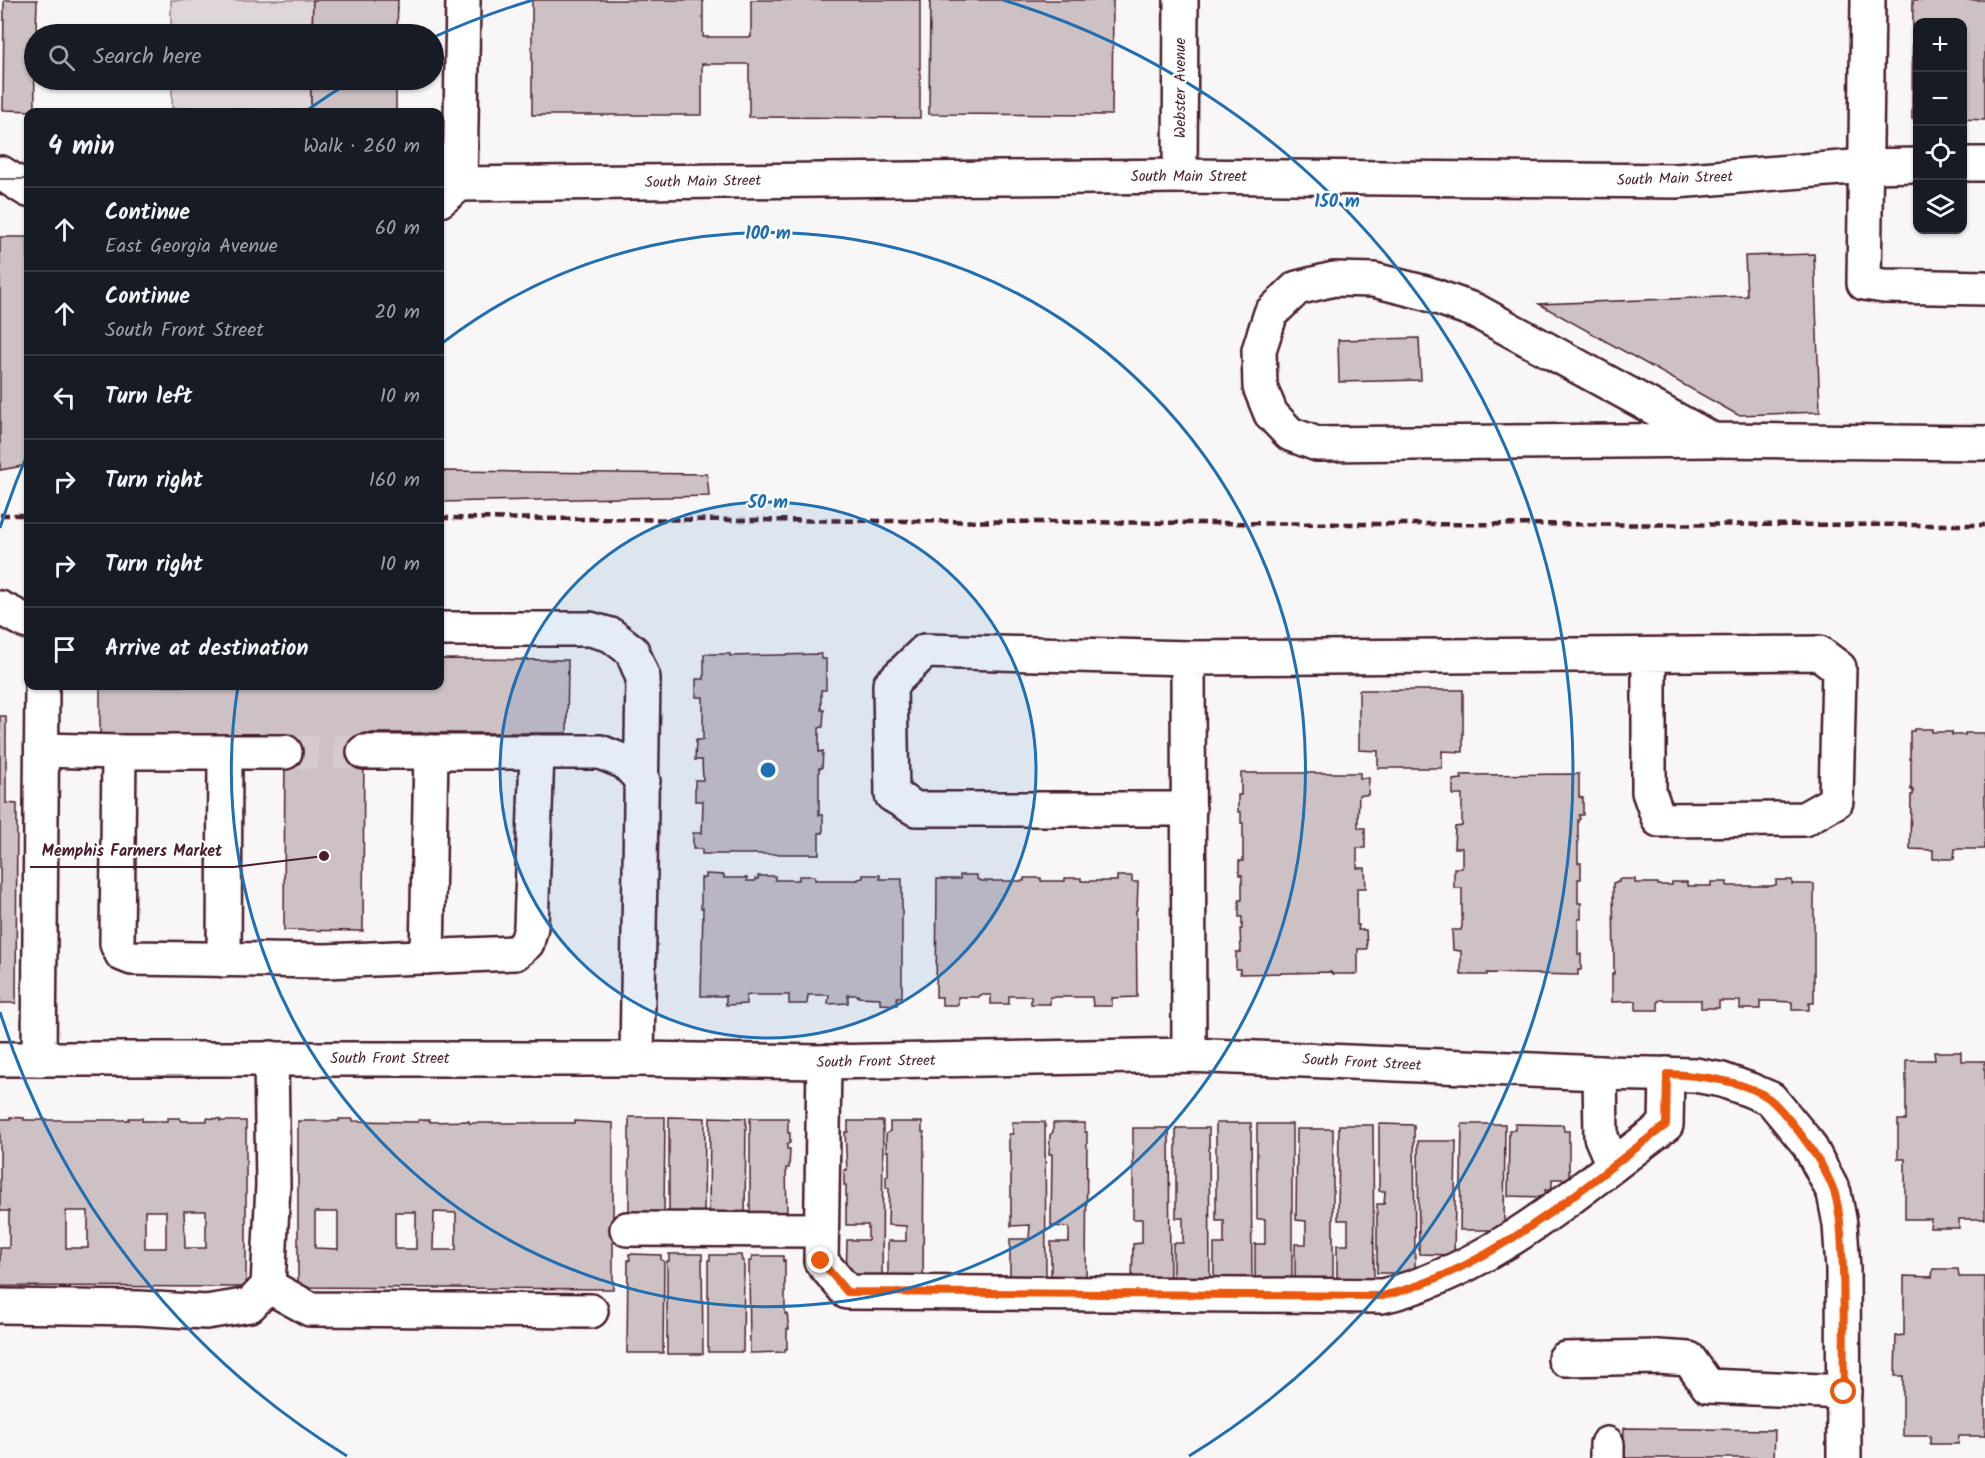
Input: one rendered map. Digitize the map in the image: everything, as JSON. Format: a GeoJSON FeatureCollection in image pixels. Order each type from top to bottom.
{"type":"FeatureCollection","features":[{"type":"Feature","properties":{"kind":"main road"},"geometry":{"type":"LineString","coordinates":[[446,181],[463,0]]}},
{"type":"Feature","properties":{"kind":"main road","name":"Webster Avenue"},"geometry":{"type":"LineString","coordinates":[[1180,176],[1181,0]]}},
{"type":"Feature","properties":{"kind":"main road"},"geometry":{"type":"LineString","coordinates":[[1868,0],[1864,283],[1884,286],[1985,288]]}},
{"type":"Feature","properties":{"kind":"main road"},"geometry":{"type":"LineString","coordinates":[[1967,164],[1985,164]]}},
{"type":"Feature","properties":{"kind":"main road","name":"South Main Street"},"geometry":{"type":"LineString","coordinates":[[446,181],[1180,176],[1676,181],[1866,166],[1913,165]]}},
{"type":"Feature","properties":{"kind":"main road"},"geometry":{"type":"LineString","coordinates":[[10,168],[24,185]]}},
{"type":"Feature","properties":{"kind":"main road"},"geometry":{"type":"LineString","coordinates":[[1713,440],[1476,310],[1426,293],[1374,280],[1334,279],[1297,288],[1271,313],[1259,350],[1260,387],[1270,414],[1290,434],[1317,444],[1713,440],[1985,443]]}},
{"type":"Feature","properties":{"kind":"main road"},"geometry":{"type":"LineString","coordinates":[[0,608],[24,620]]}},
{"type":"Feature","properties":{"kind":"main road"},"geometry":{"type":"LineString","coordinates":[[444,629],[590,629],[611,635],[632,651],[643,678],[637,1059]]}},
{"type":"Feature","properties":{"kind":"main road"},"geometry":{"type":"LineString","coordinates":[[1189,809],[916,808],[892,795],[890,685],[925,651],[1188,658],[1819,653],[1839,668],[1836,801],[1804,819],[1659,820],[1649,792],[1649,655]]}},
{"type":"Feature","properties":{"kind":"main road"},"geometry":{"type":"LineString","coordinates":[[1188,658],[1189,1055]]}},
{"type":"Feature","properties":{"kind":"main road"},"geometry":{"type":"LineString","coordinates":[[39,1059],[42,690]]}},
{"type":"Feature","properties":{"kind":"main road"},"geometry":{"type":"LineString","coordinates":[[42,750],[285,752]]}},
{"type":"Feature","properties":{"kind":"main road"},"geometry":{"type":"LineString","coordinates":[[119,752],[117,944],[122,954],[132,958],[326,961],[515,953],[527,943],[531,927],[537,752]]}},
{"type":"Feature","properties":{"kind":"main road"},"geometry":{"type":"LineString","coordinates":[[224,960],[225,752]]}},
{"type":"Feature","properties":{"kind":"main road"},"geometry":{"type":"LineString","coordinates":[[364,752],[600,752],[625,762],[643,781]]}},
{"type":"Feature","properties":{"kind":"main road"},"geometry":{"type":"LineString","coordinates":[[427,957],[431,752]]}},
{"type":"Feature","properties":{"kind":"main road","name":"South Front Street"},"geometry":{"type":"LineString","coordinates":[[0,1059],[637,1059],[824,1062],[1189,1055],[1695,1075],[1722,1080],[1750,1089],[1771,1100],[1809,1145],[1834,1193],[1840,1224],[1843,1269],[1844,1458]]}},
{"type":"Feature","properties":{"kind":"main road"},"geometry":{"type":"LineString","coordinates":[[0,1306],[138,1308],[206,1312],[250,1305],[268,1286],[273,1185],[270,1058]]}},
{"type":"Feature","properties":{"kind":"main road"},"geometry":{"type":"LineString","coordinates":[[824,1062],[821,1261],[847,1292],[1382,1296],[1406,1291],[1462,1267],[1524,1231],[1666,1125],[1667,1074]]}},
{"type":"Feature","properties":{"kind":"main road"},"geometry":{"type":"LineString","coordinates":[[1600,1073],[1601,1137],[1613,1165]]}},
{"type":"Feature","properties":{"kind":"main road"},"geometry":{"type":"LineString","coordinates":[[627,1229],[821,1230]]}},
{"type":"Feature","properties":{"kind":"main road"},"geometry":{"type":"LineString","coordinates":[[268,1286],[310,1309],[591,1311]]}},
{"type":"Feature","properties":{"kind":"main road"},"geometry":{"type":"LineString","coordinates":[[1565,1359],[1658,1357],[1689,1359],[1708,1386],[1844,1392]]}},
{"type":"Feature","properties":{"kind":"shaded area"},"geometry":{"type":"Polygon","coordinates":[[[171,0],[313,0],[312,24],[171,24],[171,0]]]}},
{"type":"Feature","properties":{"kind":"shaded area"},"geometry":{"type":"Polygon","coordinates":[[[172,90],[311,90],[311,108],[172,108],[172,90]]]}},
{"type":"Feature","properties":{"kind":"building"},"geometry":{"type":"Polygon","coordinates":[[[4,0],[37,0],[36,24],[24,24],[24,90],[35,90],[35,108],[24,108],[24,111],[3,110],[4,0]]]}},
{"type":"Feature","properties":{"kind":"building"},"geometry":{"type":"Polygon","coordinates":[[[313,0],[398,0],[397,24],[312,24],[313,0]]]}},
{"type":"Feature","properties":{"kind":"building"},"geometry":{"type":"Polygon","coordinates":[[[532,0],[703,0],[703,37],[751,37],[751,0],[920,0],[920,118],[749,117],[749,64],[702,64],[702,115],[532,115],[532,0]]]}},
{"type":"Feature","properties":{"kind":"building"},"geometry":{"type":"Polygon","coordinates":[[[930,0],[1113,0],[1112,115],[929,114],[930,0]]]}},
{"type":"Feature","properties":{"kind":"building"},"geometry":{"type":"Polygon","coordinates":[[[1913,0],[1985,0],[1985,120],[1967,119],[1967,18],[1913,18],[1912,119],[1913,0]]]}},
{"type":"Feature","properties":{"kind":"building"},"geometry":{"type":"Polygon","coordinates":[[[311,90],[396,90],[396,108],[311,108],[311,90]]]}},
{"type":"Feature","properties":{"kind":"building"},"geometry":{"type":"Polygon","coordinates":[[[0,237],[24,237],[24,466],[0,470],[0,237]]]}},
{"type":"Feature","properties":{"kind":"building"},"geometry":{"type":"Polygon","coordinates":[[[1814,254],[1820,412],[1738,415],[1539,304],[1747,296],[1745,256],[1814,254]]]}},
{"type":"Feature","properties":{"kind":"building"},"geometry":{"type":"Polygon","coordinates":[[[1419,338],[1421,380],[1339,382],[1338,340],[1419,338]]]}},
{"type":"Feature","properties":{"kind":"building"},"geometry":{"type":"Polygon","coordinates":[[[444,471],[707,474],[709,496],[444,502],[444,471]]]}},
{"type":"Feature","properties":{"kind":"building"},"geometry":{"type":"Polygon","coordinates":[[[704,654],[730,654],[730,656],[821,654],[821,659],[826,659],[826,690],[821,690],[821,710],[824,710],[823,727],[819,728],[819,752],[823,751],[822,768],[819,768],[819,815],[823,815],[823,833],[819,833],[819,854],[702,854],[702,849],[693,849],[693,833],[702,833],[703,801],[695,801],[695,780],[703,780],[702,760],[695,760],[696,740],[703,740],[703,697],[696,697],[696,679],[704,679],[704,654]]]}},
{"type":"Feature","properties":{"kind":"building"},"geometry":{"type":"Polygon","coordinates":[[[444,659],[568,660],[567,733],[364,733],[363,931],[284,930],[285,735],[100,735],[100,690],[444,690],[444,659]]]}},
{"type":"Feature","properties":{"kind":"building"},"geometry":{"type":"Polygon","coordinates":[[[1359,690],[1463,690],[1463,752],[1442,751],[1442,768],[1378,768],[1378,751],[1359,750],[1359,690]]]}},
{"type":"Feature","properties":{"kind":"building"},"geometry":{"type":"Polygon","coordinates":[[[0,716],[6,716],[6,803],[17,804],[16,1003],[0,1003],[0,716]]]}},
{"type":"Feature","properties":{"kind":"building"},"geometry":{"type":"Polygon","coordinates":[[[1914,729],[1952,732],[1952,735],[1985,733],[1985,849],[1955,849],[1954,859],[1933,859],[1933,850],[1910,849],[1913,790],[1911,790],[1910,731],[1914,729]]]}},
{"type":"Feature","properties":{"kind":"building"},"geometry":{"type":"Polygon","coordinates":[[[1241,773],[1360,773],[1360,778],[1369,778],[1368,795],[1359,795],[1358,828],[1365,828],[1365,848],[1357,848],[1357,868],[1365,868],[1366,888],[1357,888],[1357,925],[1359,925],[1358,930],[1366,930],[1367,949],[1358,949],[1358,974],[1332,974],[1331,972],[1240,974],[1240,969],[1236,969],[1236,952],[1241,952],[1240,929],[1242,929],[1242,917],[1239,917],[1242,875],[1239,875],[1239,861],[1243,861],[1243,823],[1241,823],[1241,812],[1238,812],[1241,773]]]}},
{"type":"Feature","properties":{"kind":"building"},"geometry":{"type":"Polygon","coordinates":[[[1579,774],[1579,797],[1583,798],[1583,815],[1579,815],[1578,820],[1578,863],[1581,863],[1581,879],[1578,879],[1578,903],[1581,903],[1581,919],[1578,919],[1578,954],[1581,954],[1581,970],[1578,970],[1578,975],[1487,973],[1487,975],[1461,975],[1461,951],[1453,950],[1452,930],[1461,930],[1462,926],[1462,888],[1454,888],[1454,868],[1462,868],[1462,848],[1454,848],[1455,827],[1462,826],[1462,795],[1453,795],[1453,780],[1462,779],[1461,775],[1579,774]]]}},
{"type":"Feature","properties":{"kind":"building"},"geometry":{"type":"Polygon","coordinates":[[[706,874],[724,875],[724,878],[747,878],[747,881],[755,881],[758,876],[775,876],[775,880],[799,880],[799,876],[815,876],[815,880],[858,880],[863,878],[863,875],[880,875],[880,879],[902,879],[902,997],[897,997],[897,1005],[880,1004],[880,998],[858,997],[858,995],[848,995],[848,1003],[828,1004],[829,995],[808,995],[807,1004],[789,1004],[789,995],[750,995],[746,996],[746,1004],[726,1005],[726,996],[701,996],[703,908],[701,908],[701,878],[706,878],[706,874]]]}},
{"type":"Feature","properties":{"kind":"building"},"geometry":{"type":"Polygon","coordinates":[[[960,875],[977,875],[977,879],[981,881],[1024,881],[1024,878],[1041,878],[1041,881],[1065,881],[1065,878],[1081,878],[1081,881],[1117,881],[1117,876],[1132,876],[1132,882],[1138,882],[1137,997],[1112,998],[1112,1006],[1093,1006],[1092,997],[1050,997],[1050,1004],[1031,1004],[1031,996],[1009,996],[1009,1004],[991,1004],[991,995],[980,995],[979,997],[958,997],[958,1005],[942,1005],[942,997],[936,997],[937,879],[960,879],[960,875]]]}},
{"type":"Feature","properties":{"kind":"building"},"geometry":{"type":"Polygon","coordinates":[[[1619,879],[1635,879],[1635,883],[1658,883],[1658,885],[1687,882],[1687,886],[1711,886],[1711,882],[1727,882],[1727,886],[1771,886],[1776,885],[1776,880],[1792,880],[1792,884],[1814,884],[1814,1003],[1809,1003],[1809,1010],[1792,1010],[1792,1002],[1770,1001],[1760,1001],[1760,1009],[1740,1009],[1740,1001],[1719,1001],[1719,1008],[1701,1008],[1701,1000],[1661,1000],[1658,1001],[1658,1010],[1636,1010],[1636,1001],[1612,1002],[1613,883],[1619,882],[1619,879]]]}},
{"type":"Feature","properties":{"kind":"building"},"geometry":{"type":"Polygon","coordinates":[[[1934,1052],[1961,1052],[1961,1061],[1985,1061],[1985,1219],[1959,1219],[1959,1228],[1930,1228],[1931,1219],[1905,1219],[1905,1159],[1898,1159],[1898,1120],[1906,1120],[1906,1060],[1935,1060],[1934,1052]]]}},
{"type":"Feature","properties":{"kind":"building"},"geometry":{"type":"Polygon","coordinates":[[[10,1117],[24,1118],[24,1120],[142,1118],[142,1121],[168,1121],[168,1118],[180,1118],[181,1121],[207,1121],[207,1118],[220,1119],[220,1121],[246,1121],[246,1287],[0,1286],[0,1248],[9,1248],[9,1211],[0,1211],[0,1119],[10,1119],[10,1117]],[[66,1211],[66,1248],[88,1248],[88,1211],[66,1211]],[[145,1211],[145,1248],[166,1248],[166,1211],[145,1211]],[[184,1211],[185,1248],[206,1248],[206,1211],[184,1211]]]}},
{"type":"Feature","properties":{"kind":"building"},"geometry":{"type":"Polygon","coordinates":[[[629,1117],[665,1117],[664,1214],[629,1214],[629,1117]]]}},
{"type":"Feature","properties":{"kind":"building"},"geometry":{"type":"Polygon","coordinates":[[[669,1117],[705,1118],[704,1215],[669,1215],[669,1117]]]}},
{"type":"Feature","properties":{"kind":"building"},"geometry":{"type":"Polygon","coordinates":[[[710,1117],[746,1118],[745,1215],[709,1215],[710,1117]]]}},
{"type":"Feature","properties":{"kind":"building"},"geometry":{"type":"Polygon","coordinates":[[[750,1118],[788,1118],[790,1143],[787,1144],[787,1149],[790,1149],[789,1168],[786,1168],[787,1214],[750,1215],[750,1118]]]}},
{"type":"Feature","properties":{"kind":"building"},"geometry":{"type":"Polygon","coordinates":[[[339,1119],[353,1119],[353,1121],[469,1121],[469,1123],[575,1123],[575,1121],[613,1123],[613,1289],[298,1287],[298,1121],[339,1121],[339,1119]],[[315,1212],[315,1248],[338,1249],[338,1212],[315,1212]],[[395,1212],[395,1249],[416,1249],[416,1212],[395,1212]],[[434,1212],[433,1250],[456,1250],[456,1213],[434,1212]]]}},
{"type":"Feature","properties":{"kind":"building"},"geometry":{"type":"Polygon","coordinates":[[[848,1121],[883,1121],[882,1281],[846,1281],[847,1240],[868,1240],[868,1225],[846,1225],[844,1170],[847,1170],[845,1132],[848,1132],[848,1121]]]}},
{"type":"Feature","properties":{"kind":"building"},"geometry":{"type":"Polygon","coordinates":[[[890,1122],[922,1122],[922,1132],[924,1132],[923,1281],[888,1281],[888,1241],[906,1241],[906,1226],[888,1225],[889,1188],[886,1188],[888,1151],[886,1151],[886,1134],[890,1131],[890,1122]]]}},
{"type":"Feature","properties":{"kind":"building"},"geometry":{"type":"Polygon","coordinates":[[[1012,1122],[1045,1122],[1046,1281],[1010,1281],[1010,1239],[1029,1239],[1030,1225],[1011,1226],[1009,1134],[1013,1134],[1012,1122]]]}},
{"type":"Feature","properties":{"kind":"building"},"geometry":{"type":"Polygon","coordinates":[[[1053,1123],[1085,1123],[1085,1132],[1087,1132],[1086,1282],[1051,1282],[1051,1242],[1069,1242],[1069,1227],[1051,1226],[1052,1154],[1049,1154],[1053,1123]]]}},
{"type":"Feature","properties":{"kind":"building"},"geometry":{"type":"Polygon","coordinates":[[[1216,1123],[1251,1123],[1252,1284],[1214,1284],[1214,1244],[1224,1244],[1224,1221],[1216,1221],[1216,1123]]]}},
{"type":"Feature","properties":{"kind":"building"},"geometry":{"type":"Polygon","coordinates":[[[1257,1124],[1292,1124],[1292,1284],[1255,1284],[1255,1244],[1265,1244],[1265,1219],[1257,1219],[1257,1124]]]}},
{"type":"Feature","properties":{"kind":"building"},"geometry":{"type":"Polygon","coordinates":[[[1379,1124],[1414,1125],[1415,1273],[1377,1273],[1377,1204],[1384,1204],[1385,1191],[1379,1191],[1379,1124]]]}},
{"type":"Feature","properties":{"kind":"building"},"geometry":{"type":"Polygon","coordinates":[[[1462,1124],[1505,1124],[1504,1226],[1497,1226],[1497,1230],[1460,1230],[1462,1124]]]}},
{"type":"Feature","properties":{"kind":"building"},"geometry":{"type":"Polygon","coordinates":[[[1515,1124],[1563,1125],[1564,1131],[1569,1131],[1569,1179],[1552,1179],[1552,1190],[1545,1190],[1546,1197],[1508,1196],[1509,1130],[1515,1130],[1515,1124]]]}},
{"type":"Feature","properties":{"kind":"building"},"geometry":{"type":"Polygon","coordinates":[[[1339,1125],[1373,1125],[1374,1284],[1337,1284],[1337,1245],[1348,1245],[1348,1220],[1338,1220],[1339,1125]]]}},
{"type":"Feature","properties":{"kind":"building"},"geometry":{"type":"Polygon","coordinates":[[[1133,1128],[1169,1128],[1170,1284],[1132,1283],[1133,1244],[1142,1243],[1142,1219],[1133,1219],[1133,1128]]]}},
{"type":"Feature","properties":{"kind":"building"},"geometry":{"type":"Polygon","coordinates":[[[1176,1128],[1209,1128],[1210,1283],[1173,1284],[1173,1243],[1183,1243],[1183,1218],[1176,1218],[1176,1128]]]}},
{"type":"Feature","properties":{"kind":"building"},"geometry":{"type":"Polygon","coordinates":[[[1297,1129],[1333,1129],[1333,1285],[1295,1284],[1295,1244],[1306,1244],[1306,1221],[1296,1220],[1297,1129]]]}},
{"type":"Feature","properties":{"kind":"building"},"geometry":{"type":"Polygon","coordinates":[[[1418,1141],[1456,1141],[1454,1255],[1419,1254],[1418,1141]]]}},
{"type":"Feature","properties":{"kind":"building"},"geometry":{"type":"Polygon","coordinates":[[[629,1254],[661,1255],[661,1260],[664,1261],[663,1353],[627,1353],[629,1254]]]}},
{"type":"Feature","properties":{"kind":"building"},"geometry":{"type":"Polygon","coordinates":[[[669,1254],[702,1254],[703,1354],[667,1354],[667,1261],[669,1261],[669,1254]]]}},
{"type":"Feature","properties":{"kind":"building"},"geometry":{"type":"Polygon","coordinates":[[[710,1255],[741,1255],[744,1261],[743,1352],[708,1352],[708,1260],[710,1260],[710,1255]]]}},
{"type":"Feature","properties":{"kind":"building"},"geometry":{"type":"Polygon","coordinates":[[[752,1256],[783,1256],[783,1261],[785,1260],[785,1314],[787,1314],[789,1329],[787,1329],[785,1352],[750,1353],[749,1261],[752,1261],[752,1256]]]}},
{"type":"Feature","properties":{"kind":"building"},"geometry":{"type":"Polygon","coordinates":[[[1933,1269],[1958,1269],[1959,1277],[1985,1277],[1985,1436],[1959,1436],[1958,1444],[1930,1444],[1930,1436],[1903,1436],[1903,1376],[1895,1376],[1896,1336],[1904,1335],[1904,1276],[1932,1277],[1933,1269]]]}},
{"type":"Feature","properties":{"kind":"building"},"geometry":{"type":"Polygon","coordinates":[[[1624,1428],[1775,1430],[1774,1458],[1623,1458],[1624,1428]]]}},
{"type":"Feature","properties":{"kind":"tunnel"},"geometry":{"type":"LineString","coordinates":[[285,752],[364,752]]}},
{"type":"Feature","properties":{"kind":"tram line"},"geometry":{"type":"LineString","coordinates":[[0,179],[24,179]]}},
{"type":"Feature","properties":{"kind":"railway"},"geometry":{"type":"LineString","coordinates":[[0,515],[24,515]]}},
{"type":"Feature","properties":{"kind":"railway"},"geometry":{"type":"LineString","coordinates":[[444,518],[1357,524],[1985,525]]}},
{"type":"Feature","properties":{"kind":"place","name":"Memphis Farmers Market"},"geometry":{"type":"Point","coordinates":[324,856]}},
{"type":"Feature","properties":{"kind":"route"},"geometry":{"type":"LineString","coordinates":[[821,1261],[847,1292],[1382,1296],[1406,1291],[1462,1267],[1524,1231],[1666,1125],[1667,1074],[1695,1075],[1722,1080],[1750,1089],[1771,1100],[1809,1145],[1823,1169],[1834,1193],[1840,1224],[1843,1269],[1844,1392]]}}]}
